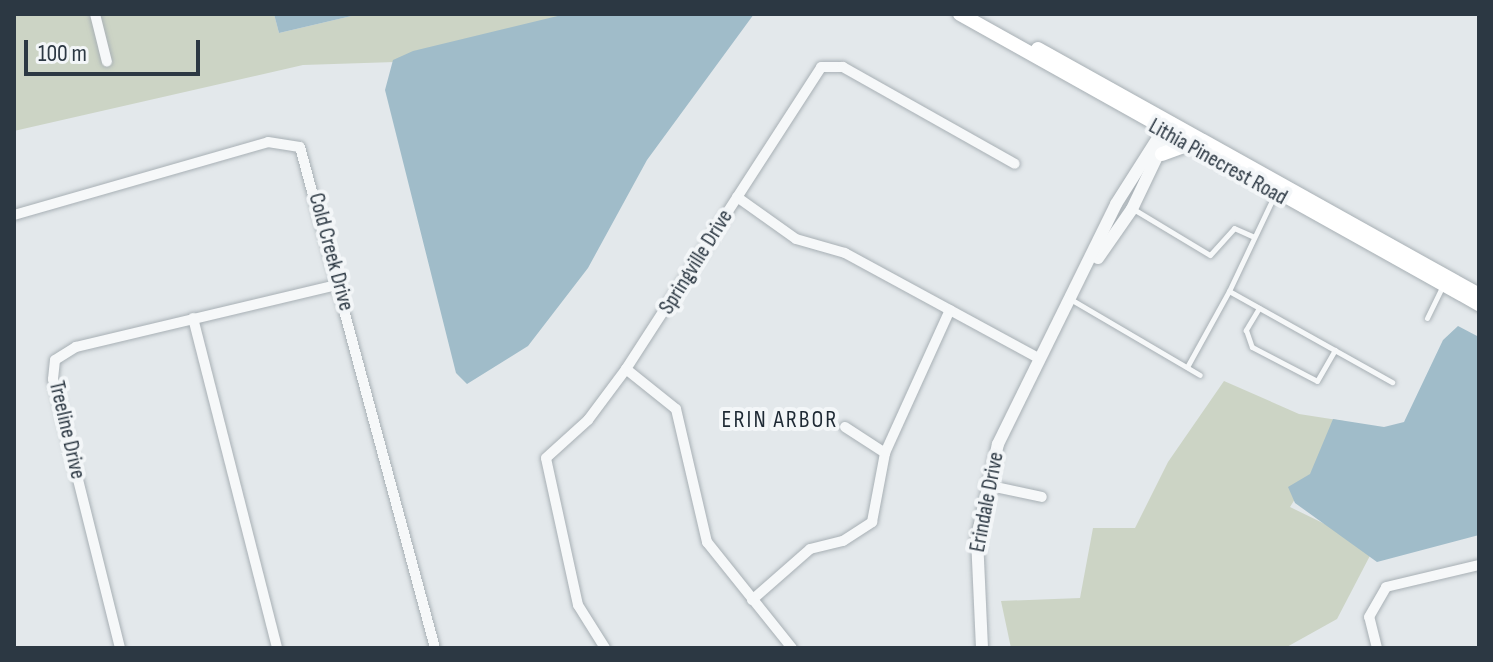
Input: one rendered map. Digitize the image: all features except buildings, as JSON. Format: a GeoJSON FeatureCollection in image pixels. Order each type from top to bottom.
{"type":"FeatureCollection","features":[{"type":"Feature","properties":{"kind":"main road","name":"Lithia Pinecrest Road"},"geometry":{"type":"LineString","coordinates":[[960,14],[1187,145],[1279,187],[1479,295]]}},
{"type":"Feature","properties":{"kind":"main road","name":"Lithia Pinecrest Road"},"geometry":{"type":"LineString","coordinates":[[970,14],[1172,119],[1442,287],[1479,304]]}},
{"type":"Feature","properties":{"kind":"main road"},"geometry":{"type":"LineString","coordinates":[[1162,154],[1187,145]]}},
{"type":"Feature","properties":{"kind":"street"},"geometry":{"type":"LineString","coordinates":[[95,14],[107,62]]}},
{"type":"Feature","properties":{"kind":"street","name":"Springville Drive"},"geometry":{"type":"LineString","coordinates":[[605,648],[578,605],[545,464],[626,369],[821,67],[843,67],[1015,164]]}},
{"type":"Feature","properties":{"kind":"street","name":"Erindale Drive"},"geometry":{"type":"LineString","coordinates":[[982,648],[976,560],[986,485],[1040,359],[1172,119]]}},
{"type":"Feature","properties":{"kind":"street","name":"Erindale Drive"},"geometry":{"type":"LineString","coordinates":[[1082,281],[1132,209],[1162,154],[1164,132]]}},
{"type":"Feature","properties":{"kind":"street","name":"Cold Creek Drive"},"geometry":{"type":"LineString","coordinates":[[14,215],[290,141],[306,157],[435,648]]}},
{"type":"Feature","properties":{"kind":"street"},"geometry":{"type":"LineString","coordinates":[[737,197],[796,239],[845,253],[1040,359]]}},
{"type":"Feature","properties":{"kind":"street","name":"Treeline Drive"},"geometry":{"type":"LineString","coordinates":[[120,648],[53,365],[69,348],[340,284]]}},
{"type":"Feature","properties":{"kind":"street"},"geometry":{"type":"LineString","coordinates":[[752,600],[810,549],[843,541],[872,522],[885,453],[950,310]]}},
{"type":"Feature","properties":{"kind":"street"},"geometry":{"type":"LineString","coordinates":[[193,318],[277,648]]}},
{"type":"Feature","properties":{"kind":"street"},"geometry":{"type":"LineString","coordinates":[[626,369],[676,409],[707,542],[792,648]]}},
{"type":"Feature","properties":{"kind":"street"},"geometry":{"type":"LineString","coordinates":[[845,427],[885,453]]}},
{"type":"Feature","properties":{"kind":"street"},"geometry":{"type":"LineString","coordinates":[[986,485],[1042,497]]}},
{"type":"Feature","properties":{"kind":"street"},"geometry":{"type":"LineString","coordinates":[[1377,648],[1369,617],[1386,587],[1479,565]]}},
{"type":"Feature","properties":{"kind":"lane"},"geometry":{"type":"LineString","coordinates":[[1187,367],[1229,291],[1252,236],[1279,187]]}},
{"type":"Feature","properties":{"kind":"lane"},"geometry":{"type":"LineString","coordinates":[[1132,209],[1210,255],[1234,228],[1252,236]]}},
{"type":"Feature","properties":{"kind":"lane"},"geometry":{"type":"LineString","coordinates":[[1427,318],[1442,287]]}},
{"type":"Feature","properties":{"kind":"lane"},"geometry":{"type":"LineString","coordinates":[[1229,291],[1392,382]]}},
{"type":"Feature","properties":{"kind":"lane"},"geometry":{"type":"LineString","coordinates":[[1072,300],[1200,375]]}},
{"type":"Feature","properties":{"kind":"lane"},"geometry":{"type":"LineString","coordinates":[[1259,308],[1246,330],[1252,347],[1317,381],[1335,350]]}},
{"type":"Feature","properties":{"kind":"green space"},"geometry":{"type":"Polygon","coordinates":[[[14,14],[274,14],[279,33],[360,14],[631,14],[395,62],[303,65],[14,131],[14,14]]]}},
{"type":"Feature","properties":{"kind":"green space"},"geometry":{"type":"Polygon","coordinates":[[[1224,381],[1299,414],[1344,421],[1290,507],[1374,548],[1337,619],[1285,648],[1011,648],[1001,601],[1080,598],[1093,528],[1135,528],[1168,462],[1224,381]]]}},
{"type":"Feature","properties":{"kind":"water"},"geometry":{"type":"Polygon","coordinates":[[[274,14],[360,14],[279,33],[274,14]]]}},
{"type":"Feature","properties":{"kind":"water"},"geometry":{"type":"Polygon","coordinates":[[[566,14],[754,14],[647,160],[588,268],[528,346],[467,384],[456,373],[385,90],[393,60],[413,51],[566,14]]]}},
{"type":"Feature","properties":{"kind":"water"},"geometry":{"type":"Polygon","coordinates":[[[1458,326],[1479,337],[1479,535],[1377,562],[1295,503],[1288,487],[1310,474],[1333,419],[1384,427],[1404,422],[1443,340],[1458,326]]]}},
{"type":"Feature","properties":{"kind":"district","name":"ERIN ARBOR"},"geometry":{"type":"Point","coordinates":[780,420]}}]}
